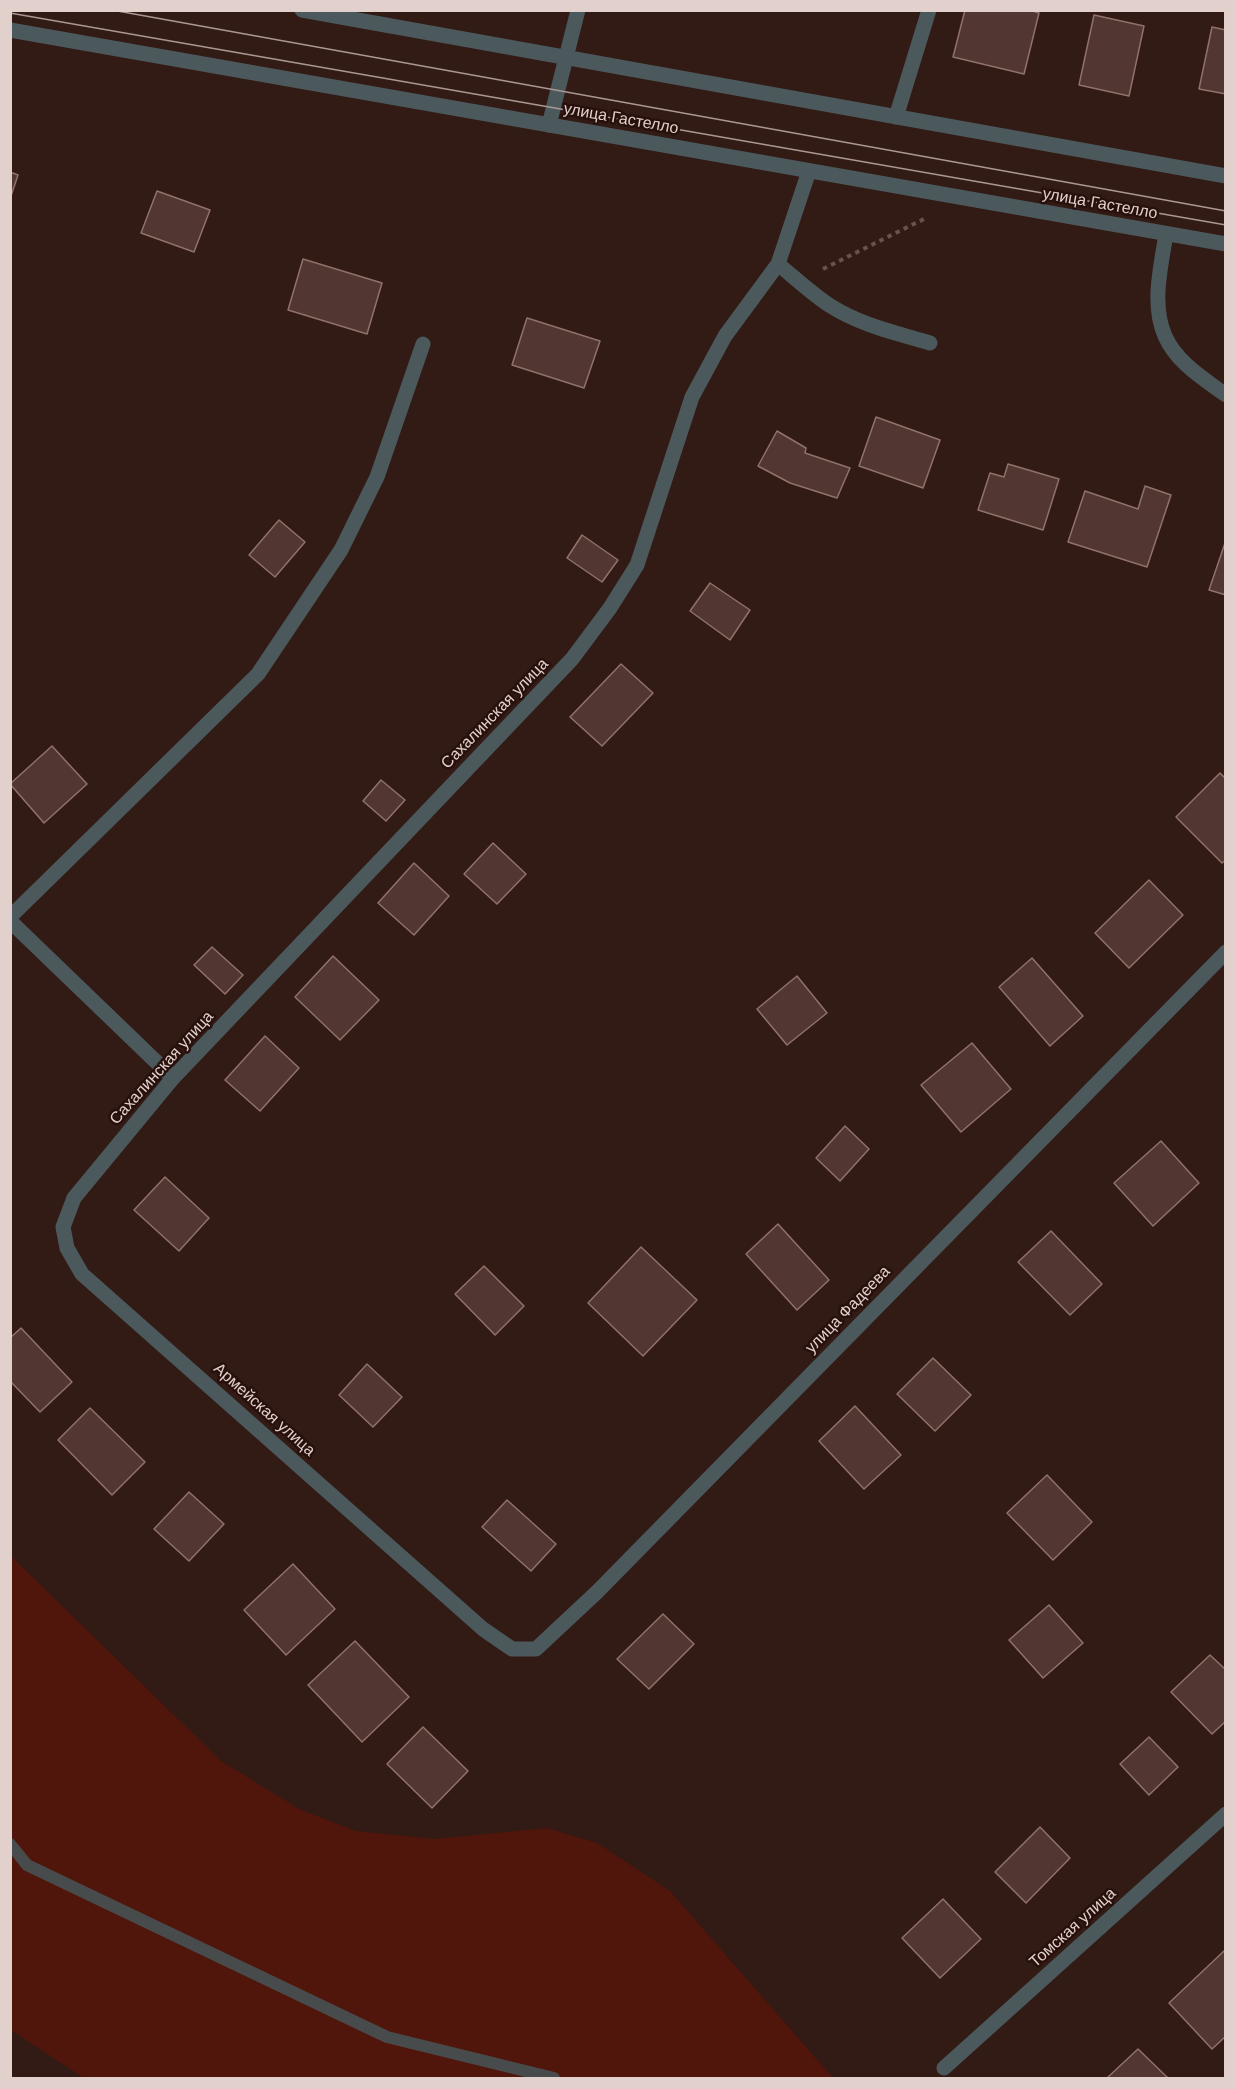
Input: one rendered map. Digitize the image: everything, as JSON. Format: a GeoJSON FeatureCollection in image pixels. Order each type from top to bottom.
{"type":"FeatureCollection","features":[{"type":"Feature","properties":{"kind":"street"},"geometry":{"type":"LineString","coordinates":[[302,10],[1226,176]]}},
{"type":"Feature","properties":{"kind":"street"},"geometry":{"type":"LineString","coordinates":[[549,125],[578,10]]}},
{"type":"Feature","properties":{"kind":"street"},"geometry":{"type":"LineString","coordinates":[[896,117],[930,10]]}},
{"type":"Feature","properties":{"kind":"street","name":"улица Гастелло"},"geometry":{"type":"LineString","coordinates":[[10,30],[1226,244]]}},
{"type":"Feature","properties":{"kind":"street","name":"Сахалинская улица"},"geometry":{"type":"LineString","coordinates":[[74,1198],[173,1078],[572,659],[610,608],[637,565],[692,397],[725,336],[778,264],[809,171]]}},
{"type":"Feature","properties":{"kind":"street"},"geometry":{"type":"LineString","coordinates":[[1166,234],[1159,282],[1159,310],[1165,336],[1177,354],[1197,374],[1226,395]]}},
{"type":"Feature","properties":{"kind":"street"},"geometry":{"type":"LineString","coordinates":[[778,264],[830,305],[850,316],[879,329],[930,343]]}},
{"type":"Feature","properties":{"kind":"street"},"geometry":{"type":"LineString","coordinates":[[173,1078],[10,919],[258,674],[341,550],[377,477],[423,344]]}},
{"type":"Feature","properties":{"kind":"street","name":"улица Фадеева"},"geometry":{"type":"LineString","coordinates":[[483,1629],[512,1649],[536,1649],[597,1592],[1226,952]]}},
{"type":"Feature","properties":{"kind":"street","name":"Армейская улица"},"geometry":{"type":"LineString","coordinates":[[74,1198],[63,1227],[67,1248],[82,1274],[483,1629]]}},
{"type":"Feature","properties":{"kind":"street","name":"Томская улица"},"geometry":{"type":"LineString","coordinates":[[944,2068],[1226,1814]]}},
{"type":"Feature","properties":{"kind":"path"},"geometry":{"type":"LineString","coordinates":[[798,281],[966,199]]}},
{"type":"Feature","properties":{"kind":"shaded area"},"geometry":{"type":"Polygon","coordinates":[[[11,1556],[221,1761],[299,1809],[356,1831],[434,1839],[547,1828],[597,1843],[670,1891],[833,2078],[84,2078],[11,2030],[11,1556]]]}},
{"type":"Feature","properties":{"kind":"building"},"geometry":{"type":"Polygon","coordinates":[[[965,10],[1029,10],[1039,13],[1024,74],[953,57],[965,10]]]}},
{"type":"Feature","properties":{"kind":"building"},"geometry":{"type":"Polygon","coordinates":[[[1094,15],[1144,26],[1129,96],[1079,85],[1094,15]]]}},
{"type":"Feature","properties":{"kind":"building"},"geometry":{"type":"Polygon","coordinates":[[[1212,27],[1226,30],[1226,94],[1199,89],[1212,27]]]}},
{"type":"Feature","properties":{"kind":"building"},"geometry":{"type":"Polygon","coordinates":[[[10,172],[18,175],[10,199],[10,172]]]}},
{"type":"Feature","properties":{"kind":"building"},"geometry":{"type":"Polygon","coordinates":[[[157,191],[210,210],[194,252],[141,233],[157,191]]]}},
{"type":"Feature","properties":{"kind":"building"},"geometry":{"type":"Polygon","coordinates":[[[303,259],[382,283],[367,334],[288,310],[303,259]]]}},
{"type":"Feature","properties":{"kind":"building"},"geometry":{"type":"Polygon","coordinates":[[[527,318],[600,341],[584,388],[512,365],[527,318]]]}},
{"type":"Feature","properties":{"kind":"building"},"geometry":{"type":"Polygon","coordinates":[[[876,417],[940,440],[923,488],[859,466],[876,417]]]}},
{"type":"Feature","properties":{"kind":"building"},"geometry":{"type":"Polygon","coordinates":[[[777,431],[806,448],[805,453],[850,468],[837,498],[790,483],[758,466],[777,431]]]}},
{"type":"Feature","properties":{"kind":"building"},"geometry":{"type":"Polygon","coordinates":[[[1008,464],[1059,479],[1043,530],[978,510],[990,473],[1004,477],[1008,464]]]}},
{"type":"Feature","properties":{"kind":"building"},"geometry":{"type":"Polygon","coordinates":[[[1145,486],[1171,495],[1147,567],[1068,542],[1085,491],[1138,509],[1145,486]]]}},
{"type":"Feature","properties":{"kind":"building"},"geometry":{"type":"Polygon","coordinates":[[[279,520],[305,542],[275,577],[249,555],[279,520]]]}},
{"type":"Feature","properties":{"kind":"building"},"geometry":{"type":"Polygon","coordinates":[[[582,535],[618,560],[602,582],[567,558],[582,535]]]}},
{"type":"Feature","properties":{"kind":"building"},"geometry":{"type":"Polygon","coordinates":[[[1226,540],[1226,595],[1209,590],[1226,540]]]}},
{"type":"Feature","properties":{"kind":"building"},"geometry":{"type":"Polygon","coordinates":[[[710,583],[750,610],[730,640],[690,611],[710,583]]]}},
{"type":"Feature","properties":{"kind":"building"},"geometry":{"type":"Polygon","coordinates":[[[621,664],[653,693],[602,746],[570,717],[621,664]]]}},
{"type":"Feature","properties":{"kind":"building"},"geometry":{"type":"Polygon","coordinates":[[[52,746],[87,784],[44,823],[10,784],[52,746]]]}},
{"type":"Feature","properties":{"kind":"building"},"geometry":{"type":"Polygon","coordinates":[[[1220,773],[1226,779],[1226,860],[1222,863],[1176,817],[1220,773]]]}},
{"type":"Feature","properties":{"kind":"building"},"geometry":{"type":"Polygon","coordinates":[[[381,780],[405,800],[386,821],[363,801],[381,780]]]}},
{"type":"Feature","properties":{"kind":"building"},"geometry":{"type":"Polygon","coordinates":[[[493,843],[526,874],[497,904],[464,874],[493,843]]]}},
{"type":"Feature","properties":{"kind":"building"},"geometry":{"type":"Polygon","coordinates":[[[414,863],[449,896],[414,935],[378,903],[414,863]]]}},
{"type":"Feature","properties":{"kind":"building"},"geometry":{"type":"Polygon","coordinates":[[[1149,880],[1183,915],[1129,968],[1095,933],[1149,880]]]}},
{"type":"Feature","properties":{"kind":"building"},"geometry":{"type":"Polygon","coordinates":[[[212,947],[243,975],[225,994],[194,965],[212,947]]]}},
{"type":"Feature","properties":{"kind":"building"},"geometry":{"type":"Polygon","coordinates":[[[333,956],[379,1000],[340,1040],[295,997],[333,956]]]}},
{"type":"Feature","properties":{"kind":"building"},"geometry":{"type":"Polygon","coordinates":[[[1032,958],[1083,1016],[1050,1046],[999,987],[1032,958]]]}},
{"type":"Feature","properties":{"kind":"building"},"geometry":{"type":"Polygon","coordinates":[[[797,976],[827,1013],[787,1045],[757,1009],[797,976]]]}},
{"type":"Feature","properties":{"kind":"building"},"geometry":{"type":"Polygon","coordinates":[[[265,1036],[299,1068],[260,1111],[225,1080],[265,1036]]]}},
{"type":"Feature","properties":{"kind":"building"},"geometry":{"type":"Polygon","coordinates":[[[972,1043],[1011,1089],[961,1132],[921,1085],[972,1043]]]}},
{"type":"Feature","properties":{"kind":"building"},"geometry":{"type":"Polygon","coordinates":[[[845,1126],[869,1149],[840,1181],[816,1158],[845,1126]]]}},
{"type":"Feature","properties":{"kind":"building"},"geometry":{"type":"Polygon","coordinates":[[[1161,1141],[1199,1183],[1153,1226],[1114,1183],[1161,1141]]]}},
{"type":"Feature","properties":{"kind":"building"},"geometry":{"type":"Polygon","coordinates":[[[165,1177],[209,1218],[179,1251],[134,1210],[165,1177]]]}},
{"type":"Feature","properties":{"kind":"building"},"geometry":{"type":"Polygon","coordinates":[[[778,1224],[829,1280],[797,1310],[746,1254],[778,1224]]]}},
{"type":"Feature","properties":{"kind":"building"},"geometry":{"type":"Polygon","coordinates":[[[1051,1231],[1102,1284],[1070,1315],[1018,1262],[1051,1231]]]}},
{"type":"Feature","properties":{"kind":"building"},"geometry":{"type":"Polygon","coordinates":[[[641,1247],[697,1300],[643,1356],[588,1303],[641,1247]]]}},
{"type":"Feature","properties":{"kind":"building"},"geometry":{"type":"Polygon","coordinates":[[[484,1266],[524,1306],[495,1335],[455,1294],[484,1266]]]}},
{"type":"Feature","properties":{"kind":"building"},"geometry":{"type":"Polygon","coordinates":[[[21,1328],[72,1382],[40,1412],[10,1381],[10,1338],[21,1328]]]}},
{"type":"Feature","properties":{"kind":"building"},"geometry":{"type":"Polygon","coordinates":[[[933,1358],[971,1395],[935,1431],[897,1394],[933,1358]]]}},
{"type":"Feature","properties":{"kind":"building"},"geometry":{"type":"Polygon","coordinates":[[[367,1364],[402,1397],[373,1427],[339,1395],[367,1364]]]}},
{"type":"Feature","properties":{"kind":"building"},"geometry":{"type":"Polygon","coordinates":[[[855,1406],[901,1455],[864,1489],[819,1441],[855,1406]]]}},
{"type":"Feature","properties":{"kind":"building"},"geometry":{"type":"Polygon","coordinates":[[[90,1408],[145,1462],[112,1495],[58,1440],[90,1408]]]}},
{"type":"Feature","properties":{"kind":"building"},"geometry":{"type":"Polygon","coordinates":[[[1047,1475],[1092,1522],[1053,1560],[1007,1513],[1047,1475]]]}},
{"type":"Feature","properties":{"kind":"building"},"geometry":{"type":"Polygon","coordinates":[[[189,1492],[224,1524],[189,1561],[154,1529],[189,1492]]]}},
{"type":"Feature","properties":{"kind":"building"},"geometry":{"type":"Polygon","coordinates":[[[507,1500],[556,1544],[531,1571],[482,1527],[507,1500]]]}},
{"type":"Feature","properties":{"kind":"building"},"geometry":{"type":"Polygon","coordinates":[[[293,1564],[335,1609],[286,1655],[244,1610],[293,1564]]]}},
{"type":"Feature","properties":{"kind":"building"},"geometry":{"type":"Polygon","coordinates":[[[1049,1605],[1083,1643],[1043,1678],[1009,1640],[1049,1605]]]}},
{"type":"Feature","properties":{"kind":"building"},"geometry":{"type":"Polygon","coordinates":[[[663,1614],[694,1644],[649,1689],[617,1659],[663,1614]]]}},
{"type":"Feature","properties":{"kind":"building"},"geometry":{"type":"Polygon","coordinates":[[[355,1641],[409,1697],[362,1742],[308,1685],[355,1641]]]}},
{"type":"Feature","properties":{"kind":"building"},"geometry":{"type":"Polygon","coordinates":[[[1210,1655],[1226,1670],[1226,1721],[1212,1734],[1171,1692],[1210,1655]]]}},
{"type":"Feature","properties":{"kind":"building"},"geometry":{"type":"Polygon","coordinates":[[[423,1727],[468,1771],[432,1808],[387,1764],[423,1727]]]}},
{"type":"Feature","properties":{"kind":"building"},"geometry":{"type":"Polygon","coordinates":[[[1149,1737],[1178,1767],[1149,1795],[1120,1764],[1149,1737]]]}},
{"type":"Feature","properties":{"kind":"building"},"geometry":{"type":"Polygon","coordinates":[[[1040,1827],[1070,1858],[1026,1903],[995,1872],[1040,1827]]]}},
{"type":"Feature","properties":{"kind":"building"},"geometry":{"type":"Polygon","coordinates":[[[943,1899],[981,1939],[940,1978],[902,1938],[943,1899]]]}},
{"type":"Feature","properties":{"kind":"building"},"geometry":{"type":"Polygon","coordinates":[[[1224,1951],[1226,1953],[1226,2036],[1212,2049],[1169,2003],[1224,1951]]]}},
{"type":"Feature","properties":{"kind":"building"},"geometry":{"type":"Polygon","coordinates":[[[1138,2049],[1168,2078],[1107,2078],[1138,2049]]]}},
{"type":"Feature","properties":{"kind":"waterway"},"geometry":{"type":"LineString","coordinates":[[10,1844],[27,1865],[387,2037],[554,2078]]}},
{"type":"Feature","properties":{"kind":"tram line"},"geometry":{"type":"LineString","coordinates":[[112,10],[1226,211]]}},
{"type":"Feature","properties":{"kind":"tram line"},"geometry":{"type":"LineString","coordinates":[[10,13],[1226,225]]}}]}
